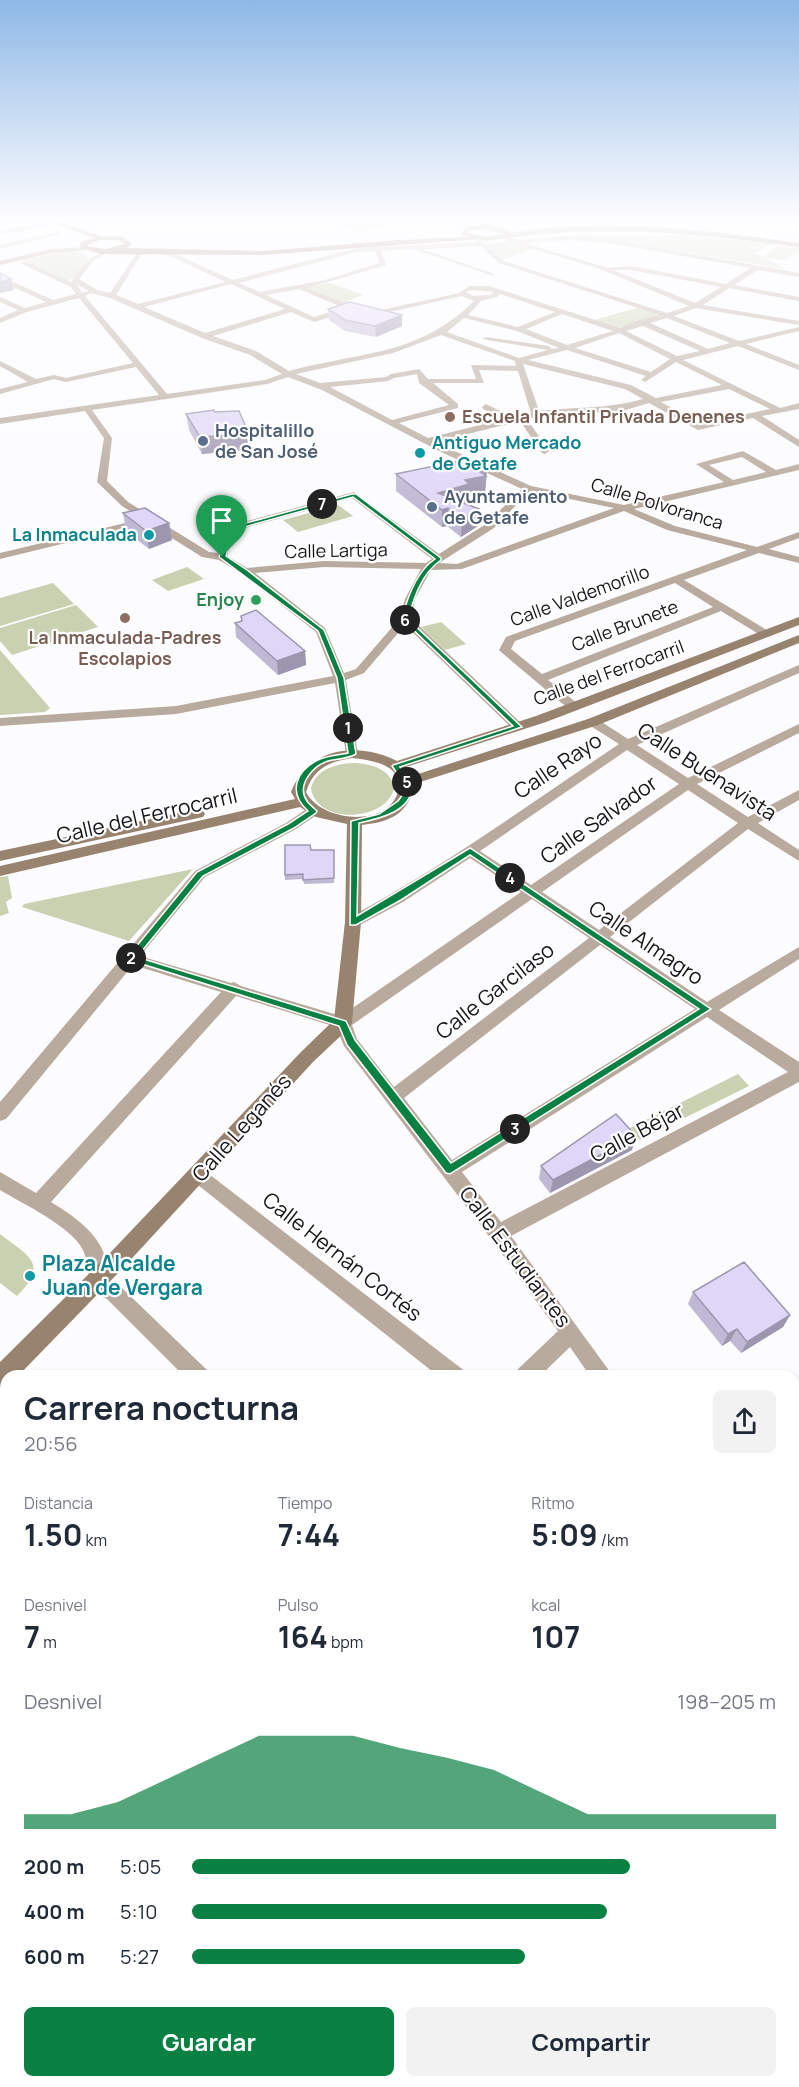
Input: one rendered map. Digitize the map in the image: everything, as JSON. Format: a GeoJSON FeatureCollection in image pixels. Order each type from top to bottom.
{"type":"FeatureCollection","features":[{"type":"Feature","properties":{"kind":"street"},"geometry":{"type":"LineString","coordinates":[[98,316],[166,398]]}},
{"type":"Feature","properties":{"kind":"street"},"geometry":{"type":"LineString","coordinates":[[158,316],[252,353],[288,374],[322,387]]}},
{"type":"Feature","properties":{"kind":"street"},"geometry":{"type":"LineString","coordinates":[[205,336],[270,316]]}},
{"type":"Feature","properties":{"kind":"street"},"geometry":{"type":"LineString","coordinates":[[306,316],[314,320],[325,316]]}},
{"type":"Feature","properties":{"kind":"street"},"geometry":{"type":"LineString","coordinates":[[267,382],[288,374],[431,338],[462,316]]}},
{"type":"Feature","properties":{"kind":"street"},"geometry":{"type":"LineString","coordinates":[[465,316],[519,329],[564,349],[652,375]]}},
{"type":"Feature","properties":{"kind":"street"},"geometry":{"type":"LineString","coordinates":[[519,329],[551,316]]}},
{"type":"Feature","properties":{"kind":"street"},"geometry":{"type":"LineString","coordinates":[[579,316],[618,330],[778,410]]}},
{"type":"Feature","properties":{"kind":"street"},"geometry":{"type":"LineString","coordinates":[[519,360],[564,349],[659,316]]}},
{"type":"Feature","properties":{"kind":"street"},"geometry":{"type":"LineString","coordinates":[[672,316],[799,368]]}},
{"type":"Feature","properties":{"kind":"street"},"geometry":{"type":"LineString","coordinates":[[759,316],[799,323]]}},
{"type":"Feature","properties":{"kind":"street"},"geometry":{"type":"LineString","coordinates":[[641,322],[707,351]]}},
{"type":"Feature","properties":{"kind":"street"},"geometry":{"type":"LineString","coordinates":[[630,388],[676,359],[799,328]]}},
{"type":"Feature","properties":{"kind":"street"},"geometry":{"type":"LineString","coordinates":[[440,332],[564,349]]}},
{"type":"Feature","properties":{"kind":"street"},"geometry":{"type":"LineString","coordinates":[[440,332],[519,360],[630,388],[698,427],[799,406]]}},
{"type":"Feature","properties":{"kind":"street"},"geometry":{"type":"LineString","coordinates":[[347,360],[354,367]]}},
{"type":"Feature","properties":{"kind":"street"},"geometry":{"type":"LineString","coordinates":[[519,360],[536,414]]}},
{"type":"Feature","properties":{"kind":"street"},"geometry":{"type":"LineString","coordinates":[[0,363],[35,382]]}},
{"type":"Feature","properties":{"kind":"street"},"geometry":{"type":"LineString","coordinates":[[0,392],[54,377],[66,380],[138,364]]}},
{"type":"Feature","properties":{"kind":"street"},"geometry":{"type":"LineString","coordinates":[[0,421],[88,410],[267,382],[301,382],[322,387],[364,377],[400,382],[481,381],[474,367],[522,369]]}},
{"type":"Feature","properties":{"kind":"street"},"geometry":{"type":"LineString","coordinates":[[388,379],[391,376],[419,371],[425,381],[455,406],[390,423]]}},
{"type":"Feature","properties":{"kind":"street"},"geometry":{"type":"LineString","coordinates":[[427,441],[536,414],[567,410],[619,409],[731,386]]}},
{"type":"Feature","properties":{"kind":"street","name":"Calle Polvoranca"},"geometry":{"type":"LineString","coordinates":[[322,387],[474,465],[528,488],[624,508],[671,528],[799,560]]}},
{"type":"Feature","properties":{"kind":"street"},"geometry":{"type":"LineString","coordinates":[[486,407],[518,419],[545,451]]}},
{"type":"Feature","properties":{"kind":"street"},"geometry":{"type":"LineString","coordinates":[[88,410],[108,438],[102,482],[125,504],[206,555],[222,557],[321,630],[340,678],[352,754]]}},
{"type":"Feature","properties":{"kind":"street"},"geometry":{"type":"LineString","coordinates":[[754,415],[799,444]]}},
{"type":"Feature","properties":{"kind":"street"},"geometry":{"type":"LineString","coordinates":[[732,483],[701,464],[743,454],[774,473]]}},
{"type":"Feature","properties":{"kind":"street","name":"Calle Lartiga"},"geometry":{"type":"LineString","coordinates":[[245,572],[324,564],[458,567],[624,508],[799,467]]}},
{"type":"Feature","properties":{"kind":"street"},"geometry":{"type":"LineString","coordinates":[[0,722],[176,710],[340,678],[360,671],[405,619],[410,599],[427,567],[490,526],[528,488]]}},
{"type":"Feature","properties":{"kind":"street"},"geometry":{"type":"LineString","coordinates":[[222,557],[230,529],[354,495],[439,559]]}},
{"type":"Feature","properties":{"kind":"street"},"geometry":{"type":"LineString","coordinates":[[0,556],[152,519]]}},
{"type":"Feature","properties":{"kind":"street","name":"Calle Valdemorillo"},"geometry":{"type":"LineString","coordinates":[[574,707],[504,650],[510,639],[799,535]]}},
{"type":"Feature","properties":{"kind":"street"},"geometry":{"type":"LineString","coordinates":[[675,579],[766,634]]}},
{"type":"Feature","properties":{"kind":"street","name":"Calle Brunete"},"geometry":{"type":"LineString","coordinates":[[540,679],[722,607]]}},
{"type":"Feature","properties":{"kind":"street"},"geometry":{"type":"LineString","coordinates":[[405,619],[518,727]]}},
{"type":"Feature","properties":{"kind":"street","name":"Calle del Ferrocarril"},"geometry":{"type":"LineString","coordinates":[[396,766],[574,707],[799,621]]}},
{"type":"Feature","properties":{"kind":"street","name":"Calle del Ferrocarril"},"geometry":{"type":"LineString","coordinates":[[407,782],[593,722],[799,639]]}},
{"type":"Feature","properties":{"kind":"street","name":"Calle Rayo"},"geometry":{"type":"LineString","coordinates":[[353,922],[398,898],[626,745],[799,669]]}},
{"type":"Feature","properties":{"kind":"street","name":"Calle Buenavista"},"geometry":{"type":"LineString","coordinates":[[593,722],[799,856]]}},
{"type":"Feature","properties":{"kind":"street","name":"Calle Salvador"},"geometry":{"type":"LineString","coordinates":[[343,1023],[532,894],[687,784],[799,728]]}},
{"type":"Feature","properties":{"kind":"street"},"geometry":{"type":"LineString","coordinates":[[352,754],[376,757],[396,766],[407,782],[407,794],[402,803],[392,811],[369,820],[332,819],[305,801],[300,782],[313,766],[324,760],[352,754]]}},
{"type":"Feature","properties":{"kind":"street","name":"Calle Garcilaso"},"geometry":{"type":"LineString","coordinates":[[393,1097],[747,823],[799,794]]}},
{"type":"Feature","properties":{"kind":"street"},"geometry":{"type":"LineString","coordinates":[[0,1114],[200,874],[291,826],[305,801]]}},
{"type":"Feature","properties":{"kind":"street","name":"Calle del Ferrocarril"},"geometry":{"type":"LineString","coordinates":[[0,856],[305,801]]}},
{"type":"Feature","properties":{"kind":"street","name":"Calle del Ferrocarril"},"geometry":{"type":"LineString","coordinates":[[0,872],[305,801]]}},
{"type":"Feature","properties":{"kind":"street"},"geometry":{"type":"LineString","coordinates":[[131,959],[234,988],[343,1023],[353,922],[355,821]]}},
{"type":"Feature","properties":{"kind":"street","name":"Calle Almagro"},"geometry":{"type":"LineString","coordinates":[[470,851],[799,1072]]}},
{"type":"Feature","properties":{"kind":"street"},"geometry":{"type":"LineString","coordinates":[[450,1170],[799,952]]}},
{"type":"Feature","properties":{"kind":"street"},"geometry":{"type":"LineString","coordinates":[[38,1203],[234,988]]}},
{"type":"Feature","properties":{"kind":"street","name":"Calle Estudiantes"},"geometry":{"type":"LineString","coordinates":[[343,1023],[350,1042],[498,1233],[599,1370]]}},
{"type":"Feature","properties":{"kind":"street","name":"Calle Leganés"},"geometry":{"type":"LineString","coordinates":[[8,1370],[199,1176],[307,1057],[343,1023]]}},
{"type":"Feature","properties":{"kind":"street","name":"Calle Béjar"},"geometry":{"type":"LineString","coordinates":[[498,1233],[799,1072]]}},
{"type":"Feature","properties":{"kind":"street","name":"Calle Hernán Cortés"},"geometry":{"type":"LineString","coordinates":[[199,1176],[447,1370]]}},
{"type":"Feature","properties":{"kind":"street"},"geometry":{"type":"LineString","coordinates":[[0,1180],[74,1226],[92,1245],[96,1282],[114,1293],[193,1370]]}},
{"type":"Feature","properties":{"kind":"street"},"geometry":{"type":"LineString","coordinates":[[531,1370],[571,1332]]}},
{"type":"Feature","properties":{"kind":"green space"},"geometry":{"type":"Polygon","coordinates":[[[607,316],[656,316],[619,328],[594,320],[607,316]]]}},
{"type":"Feature","properties":{"kind":"green space"},"geometry":{"type":"Polygon","coordinates":[[[338,505],[353,516],[298,532],[283,520],[338,505]]]}},
{"type":"Feature","properties":{"kind":"green space"},"geometry":{"type":"Polygon","coordinates":[[[187,567],[204,579],[168,591],[152,580],[187,567]]]}},
{"type":"Feature","properties":{"kind":"green space"},"geometry":{"type":"Polygon","coordinates":[[[53,583],[74,604],[0,626],[0,598],[53,583]]]}},
{"type":"Feature","properties":{"kind":"green space"},"geometry":{"type":"Polygon","coordinates":[[[76,605],[98,627],[12,655],[0,641],[0,628],[76,605]]]}},
{"type":"Feature","properties":{"kind":"green space"},"geometry":{"type":"Polygon","coordinates":[[[441,622],[466,644],[445,650],[421,627],[441,622]]]}},
{"type":"Feature","properties":{"kind":"green space"},"geometry":{"type":"Polygon","coordinates":[[[0,650],[50,708],[45,712],[0,715],[0,650]]]}},
{"type":"Feature","properties":{"kind":"green space"},"geometry":{"type":"Polygon","coordinates":[[[357,763],[376,767],[390,777],[394,789],[388,800],[378,808],[351,815],[325,808],[316,800],[311,788],[323,771],[343,764],[357,763]]]}},
{"type":"Feature","properties":{"kind":"green space"},"geometry":{"type":"Polygon","coordinates":[[[193,869],[129,941],[22,907],[24,904],[193,869]]]}},
{"type":"Feature","properties":{"kind":"green space"},"geometry":{"type":"Polygon","coordinates":[[[8,876],[12,898],[6,902],[9,913],[0,916],[0,877],[8,876]]]}},
{"type":"Feature","properties":{"kind":"green space"},"geometry":{"type":"Polygon","coordinates":[[[738,1074],[749,1086],[640,1140],[630,1128],[738,1074]]]}},
{"type":"Feature","properties":{"kind":"green space"},"geometry":{"type":"Polygon","coordinates":[[[0,1234],[26,1255],[34,1268],[27,1285],[17,1296],[0,1283],[0,1234]]]}},
{"type":"Feature","properties":{"kind":"building"},"geometry":{"type":"Polygon","coordinates":[[[339,316],[399,316],[375,326],[345,320],[339,316]]]}},
{"type":"Feature","properties":{"kind":"building"},"geometry":{"type":"Polygon","coordinates":[[[214,410],[215,412],[239,411],[246,427],[243,434],[200,437],[186,414],[214,410]]]}},
{"type":"Feature","properties":{"kind":"building"},"geometry":{"type":"Polygon","coordinates":[[[468,459],[487,470],[480,472],[486,476],[465,480],[469,484],[438,493],[479,509],[462,520],[448,508],[442,510],[396,474],[468,459]]]}},
{"type":"Feature","properties":{"kind":"building"},"geometry":{"type":"Polygon","coordinates":[[[145,508],[169,523],[146,531],[123,513],[145,508]]]}},
{"type":"Feature","properties":{"kind":"building"},"geometry":{"type":"Polygon","coordinates":[[[256,610],[305,651],[277,661],[235,623],[242,621],[241,616],[256,610]]]}},
{"type":"Feature","properties":{"kind":"building"},"geometry":{"type":"Polygon","coordinates":[[[285,845],[310,845],[311,850],[334,850],[334,878],[303,880],[303,874],[285,875],[285,845]]]}},
{"type":"Feature","properties":{"kind":"building"},"geometry":{"type":"Polygon","coordinates":[[[616,1114],[636,1136],[553,1180],[541,1166],[616,1114]]]}},
{"type":"Feature","properties":{"kind":"building"},"geometry":{"type":"Polygon","coordinates":[[[744,1262],[790,1315],[747,1342],[737,1329],[728,1334],[693,1292],[744,1262]]]}},
{"type":"Feature","properties":{"kind":"place","name":"Escuela Infantil Privada Denenes"},"geometry":{"type":"Point","coordinates":[450,417]}},
{"type":"Feature","properties":{"kind":"place","name":"Hospitalillo de San José"},"geometry":{"type":"Point","coordinates":[203,441]}},
{"type":"Feature","properties":{"kind":"place","name":"Antiguo Mercado de Getafe"},"geometry":{"type":"Point","coordinates":[420,453]}},
{"type":"Feature","properties":{"kind":"place","name":"Ayuntamiento de Getafe"},"geometry":{"type":"Point","coordinates":[432,507]}},
{"type":"Feature","properties":{"kind":"place","name":"La Inmaculada"},"geometry":{"type":"Point","coordinates":[149,535]}},
{"type":"Feature","properties":{"kind":"place","name":"Enjoy"},"geometry":{"type":"Point","coordinates":[256,600]}},
{"type":"Feature","properties":{"kind":"place","name":"La Inmaculada-Padres Escolapios"},"geometry":{"type":"Point","coordinates":[125,618]}},
{"type":"Feature","properties":{"kind":"place","name":"Plaza Alcalde Juan de Vergara"},"geometry":{"type":"Point","coordinates":[30,1276]}},
{"type":"Feature","properties":{"kind":"route"},"geometry":{"type":"LineString","coordinates":[[354,495],[439,559],[427,567],[410,599],[405,619],[518,727],[396,766],[407,782],[407,794],[402,803],[382,816],[355,821],[353,922],[398,898],[470,851],[706,1009],[450,1170],[350,1042],[343,1023],[234,988],[131,959],[200,874],[232,855],[291,826],[313,811],[303,802],[299,791],[300,782],[313,766],[324,760],[352,754],[340,678],[321,630],[222,557],[230,529],[354,495]]}}]}
